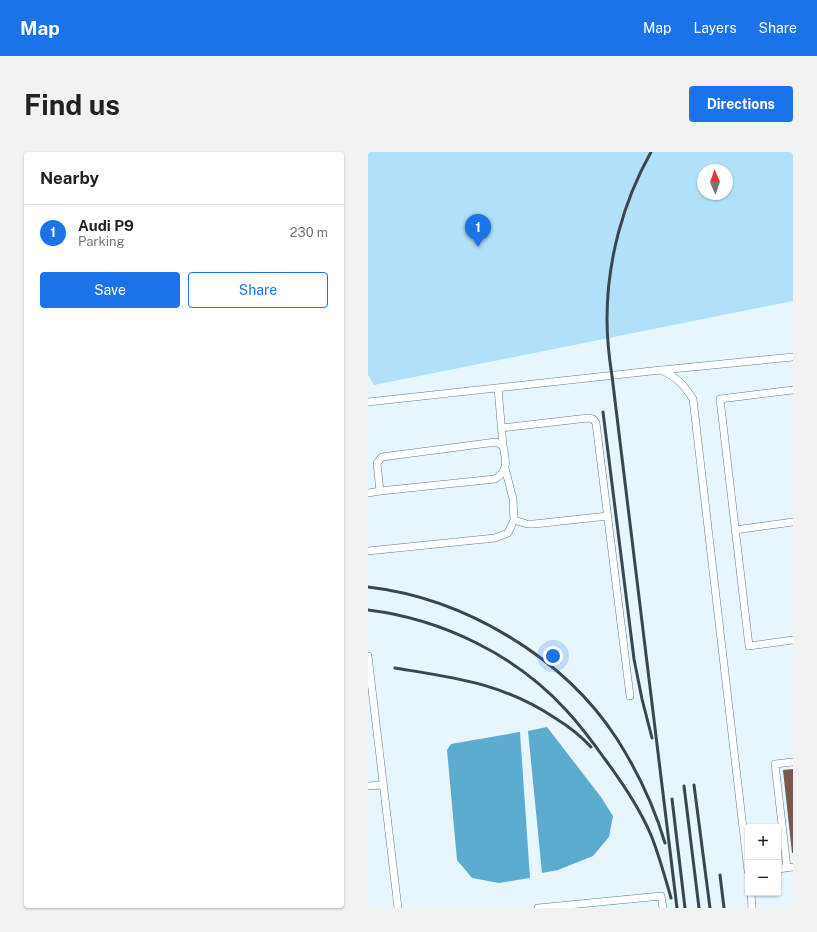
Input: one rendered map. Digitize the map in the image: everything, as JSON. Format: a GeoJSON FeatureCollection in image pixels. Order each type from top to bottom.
{"type":"FeatureCollection","features":[{"type":"Feature","properties":{"kind":"lane"},"geometry":{"type":"LineString","coordinates":[[368,402],[793,356]]}},
{"type":"Feature","properties":{"kind":"lane"},"geometry":{"type":"LineString","coordinates":[[661,370],[674,376],[685,387],[693,399],[747,860]]}},
{"type":"Feature","properties":{"kind":"lane"},"geometry":{"type":"LineString","coordinates":[[368,552],[496,538],[508,533],[514,520],[513,499],[505,468],[506,458],[503,446],[498,388]]}},
{"type":"Feature","properties":{"kind":"lane"},"geometry":{"type":"LineString","coordinates":[[793,390],[720,399],[749,646],[793,640]]}},
{"type":"Feature","properties":{"kind":"lane"},"geometry":{"type":"LineString","coordinates":[[501,428],[588,418],[593,419],[597,428],[630,696]]}},
{"type":"Feature","properties":{"kind":"lane"},"geometry":{"type":"LineString","coordinates":[[380,491],[378,463],[382,457],[496,442],[503,446]]}},
{"type":"Feature","properties":{"kind":"lane"},"geometry":{"type":"LineString","coordinates":[[368,493],[495,479],[501,475],[505,468]]}},
{"type":"Feature","properties":{"kind":"lane"},"geometry":{"type":"LineString","coordinates":[[514,520],[527,524],[534,524],[608,516]]}},
{"type":"Feature","properties":{"kind":"lane"},"geometry":{"type":"LineString","coordinates":[[735,530],[793,522]]}},
{"type":"Feature","properties":{"kind":"lane"},"geometry":{"type":"LineString","coordinates":[[368,656],[398,908]]}},
{"type":"Feature","properties":{"kind":"lane"},"geometry":{"type":"LineString","coordinates":[[790,868],[775,764],[793,762]]}},
{"type":"Feature","properties":{"kind":"lane"},"geometry":{"type":"LineString","coordinates":[[368,786],[383,785]]}},
{"type":"Feature","properties":{"kind":"lane"},"geometry":{"type":"LineString","coordinates":[[538,908],[661,896],[663,908]]}},
{"type":"Feature","properties":{"kind":"lane"},"geometry":{"type":"LineString","coordinates":[[751,896],[752,908]]}},
{"type":"Feature","properties":{"kind":"shaded area"},"geometry":{"type":"Polygon","coordinates":[[[368,152],[793,152],[793,301],[374,385],[368,375],[368,152]]]}},
{"type":"Feature","properties":{"kind":"shaded area"},"geometry":{"type":"Polygon","coordinates":[[[547,727],[601,797],[613,816],[609,837],[593,856],[558,870],[542,873],[528,731],[547,727]]]}},
{"type":"Feature","properties":{"kind":"shaded area"},"geometry":{"type":"Polygon","coordinates":[[[520,732],[530,878],[499,883],[472,878],[457,860],[447,750],[451,744],[520,732]]]}},
{"type":"Feature","properties":{"kind":"building"},"geometry":{"type":"Polygon","coordinates":[[[793,769],[793,853],[792,853],[783,770],[793,769]]]}},
{"type":"Feature","properties":{"kind":"railway"},"geometry":{"type":"LineString","coordinates":[[651,152],[632,191],[618,232],[610,275],[607,326],[610,362],[677,908]]}},
{"type":"Feature","properties":{"kind":"railway"},"geometry":{"type":"LineString","coordinates":[[603,412],[634,659],[652,738]]}},
{"type":"Feature","properties":{"kind":"railway"},"geometry":{"type":"LineString","coordinates":[[368,587],[404,593],[440,604],[475,618],[509,636],[540,658],[569,682],[595,709],[625,751],[651,803],[665,843]]}},
{"type":"Feature","properties":{"kind":"railway"},"geometry":{"type":"LineString","coordinates":[[368,610],[396,615],[450,631],[501,657],[524,672],[546,690],[586,733],[630,795],[654,843],[671,898]]}},
{"type":"Feature","properties":{"kind":"railway"},"geometry":{"type":"LineString","coordinates":[[395,668],[458,679],[497,689],[535,706],[565,724],[591,747]]}},
{"type":"Feature","properties":{"kind":"railway"},"geometry":{"type":"LineString","coordinates":[[694,785],[710,908]]}},
{"type":"Feature","properties":{"kind":"railway"},"geometry":{"type":"LineString","coordinates":[[684,786],[699,908]]}},
{"type":"Feature","properties":{"kind":"railway"},"geometry":{"type":"LineString","coordinates":[[672,799],[685,908]]}},
{"type":"Feature","properties":{"kind":"railway"},"geometry":{"type":"LineString","coordinates":[[720,875],[724,908]]}},
{"type":"Feature","properties":{"kind":"place","name":"Audi P9"},"geometry":{"type":"Point","coordinates":[478,247]}}]}
